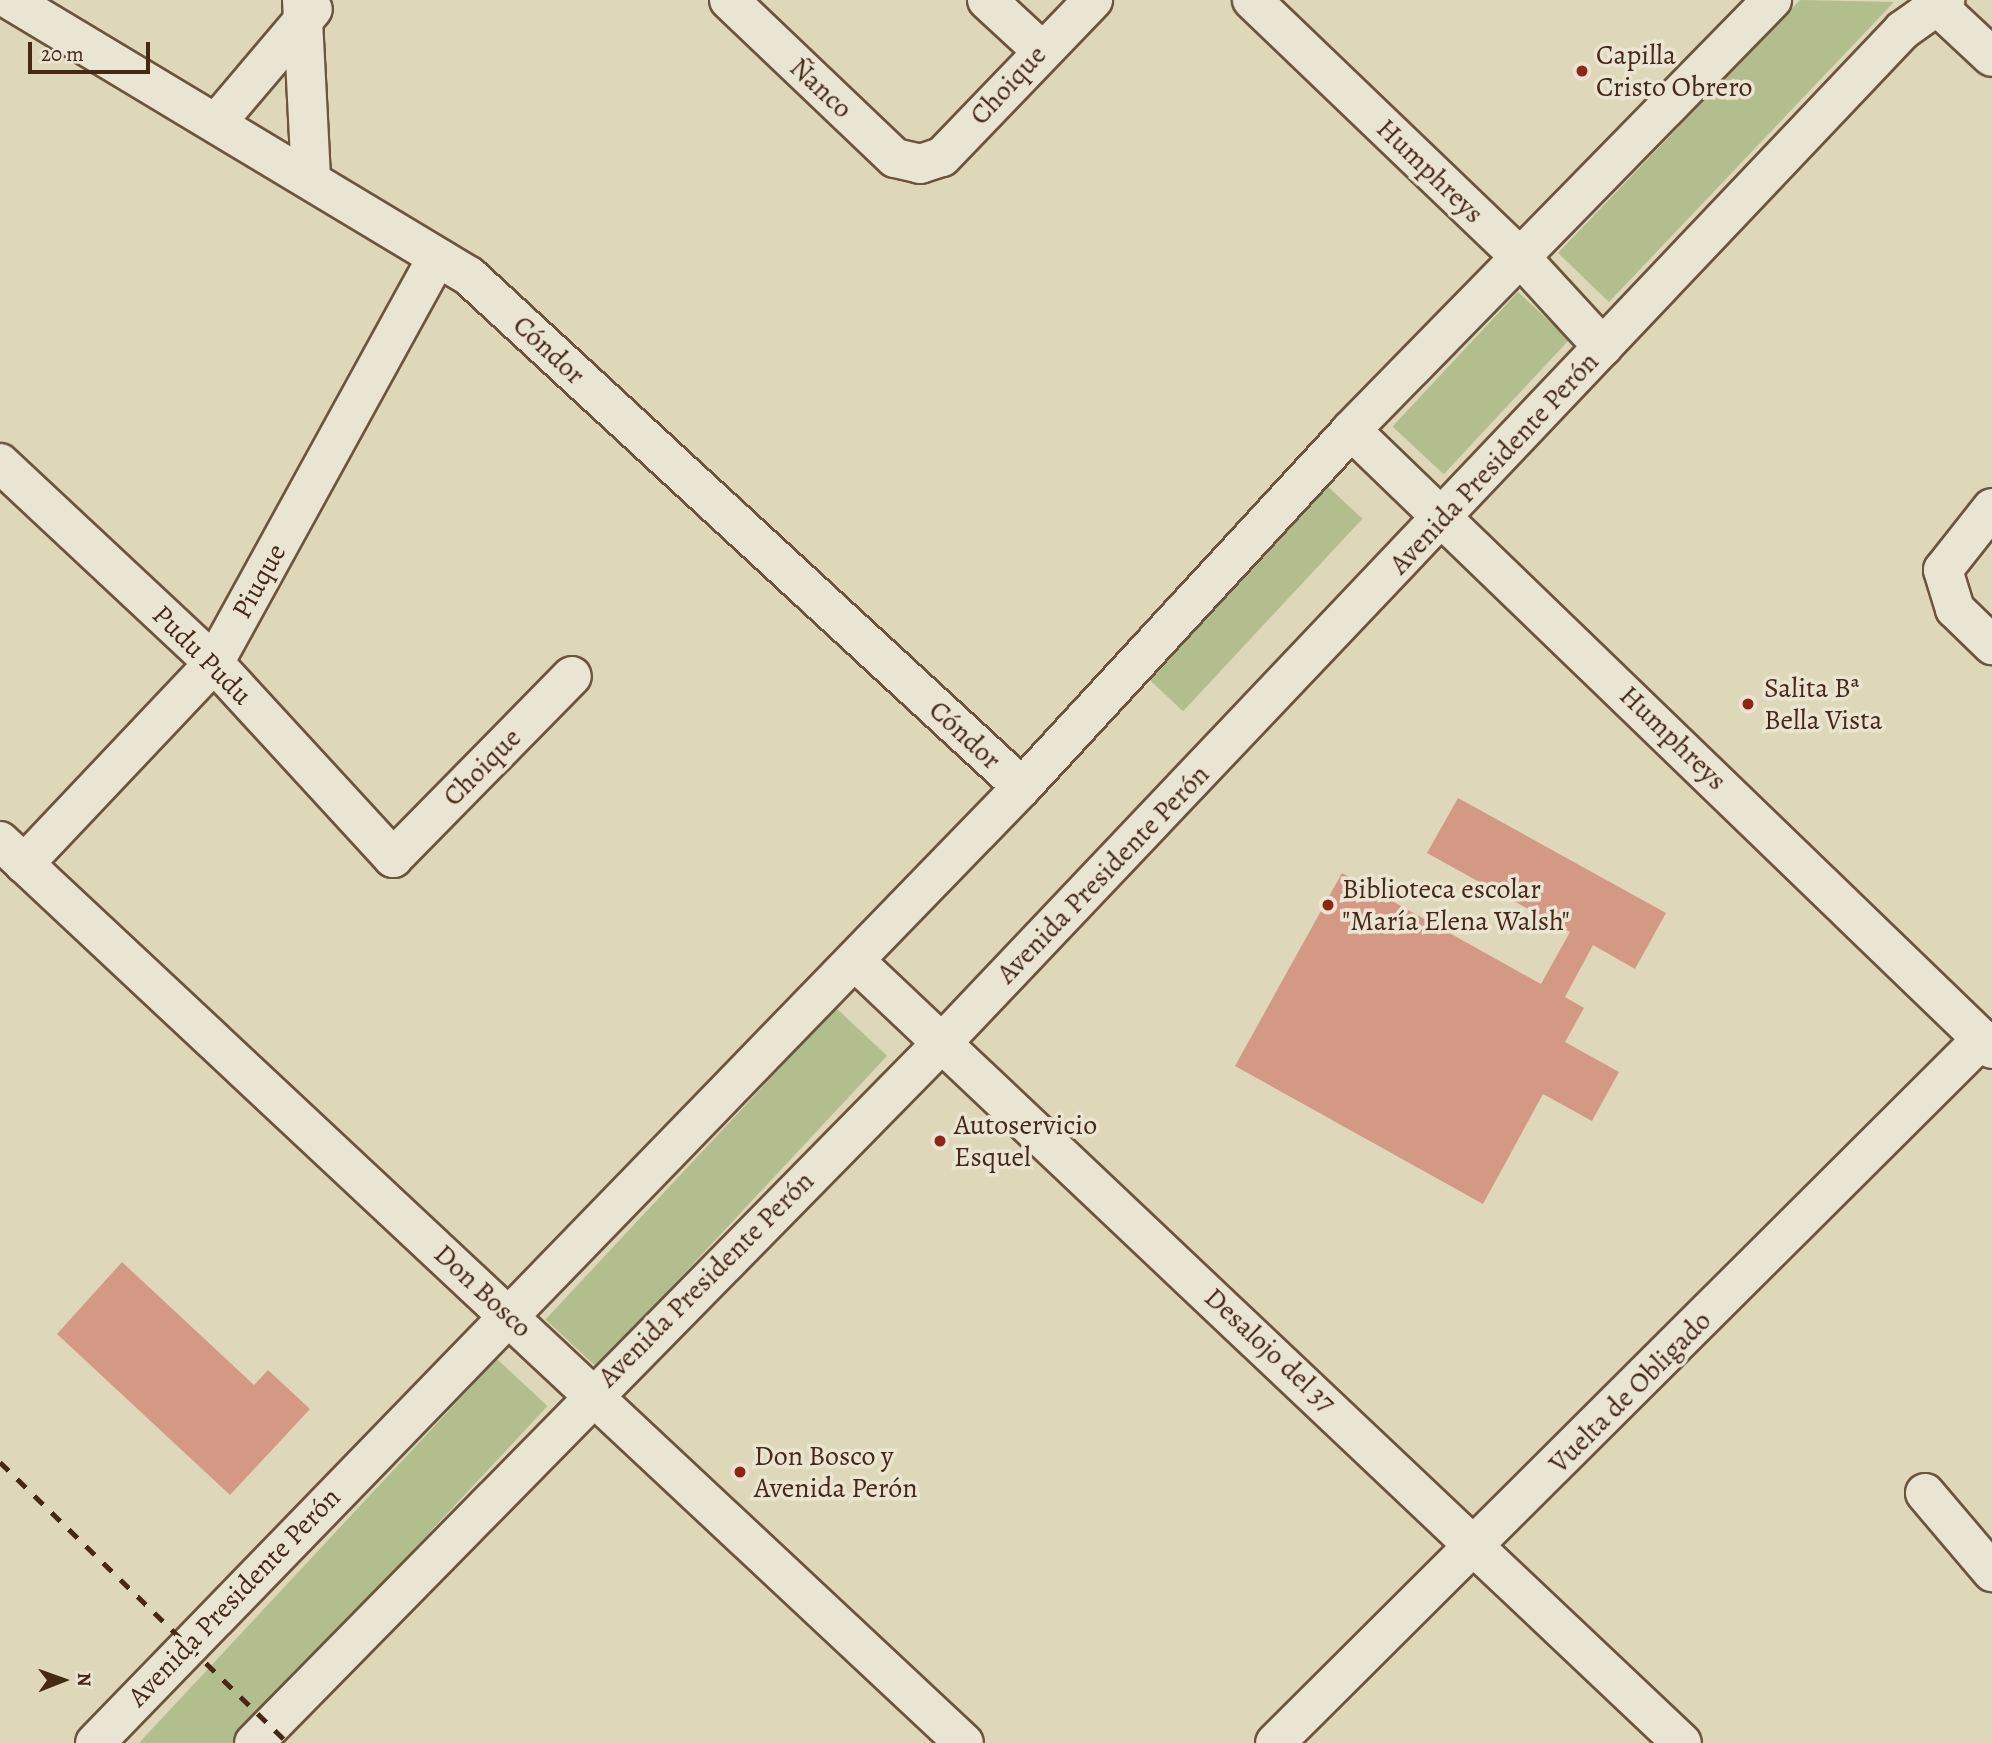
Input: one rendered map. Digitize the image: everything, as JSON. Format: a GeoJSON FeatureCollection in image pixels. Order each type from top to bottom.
{"type":"FeatureCollection","features":[{"type":"Feature","properties":{"kind":"street","name":"Cóndor"},"geometry":{"type":"LineString","coordinates":[[10,0],[469,275],[1022,788]]}},
{"type":"Feature","properties":{"kind":"street","name":"Ñanco"},"geometry":{"type":"LineString","coordinates":[[729,0],[895,158],[920,164]]}},
{"type":"Feature","properties":{"kind":"street"},"geometry":{"type":"LineString","coordinates":[[987,0],[1040,49]]}},
{"type":"Feature","properties":{"kind":"street","name":"Choique"},"geometry":{"type":"LineString","coordinates":[[920,164],[942,157],[1040,49],[1094,0]]}},
{"type":"Feature","properties":{"kind":"street","name":"Humphreys"},"geometry":{"type":"LineString","coordinates":[[1252,0],[1523,260],[1603,347]]}},
{"type":"Feature","properties":{"kind":"street","name":"Avenida Presidente Perón"},"geometry":{"type":"LineString","coordinates":[[95,1743],[1022,788],[1352,430],[1523,260],[1772,0]]}},
{"type":"Feature","properties":{"kind":"street"},"geometry":{"type":"LineString","coordinates":[[1937,1],[1992,57]]}},
{"type":"Feature","properties":{"kind":"street","name":"Avenida Presidente Perón"},"geometry":{"type":"LineString","coordinates":[[254,1743],[589,1396],[941,1044],[1603,347],[1937,1]]}},
{"type":"Feature","properties":{"kind":"street"},"geometry":{"type":"LineString","coordinates":[[217,122],[309,6]]}},
{"type":"Feature","properties":{"kind":"street"},"geometry":{"type":"LineString","coordinates":[[309,6],[311,179]]}},
{"type":"Feature","properties":{"kind":"street","name":"Piuque"},"geometry":{"type":"LineString","coordinates":[[12,852],[214,663],[437,257]]}},
{"type":"Feature","properties":{"kind":"street","name":"Humphreys"},"geometry":{"type":"LineString","coordinates":[[1352,430],[1989,1032]]}},
{"type":"Feature","properties":{"kind":"street","name":"Pudu Pudu"},"geometry":{"type":"LineString","coordinates":[[0,463],[214,663],[393,858]]}},
{"type":"Feature","properties":{"kind":"street"},"geometry":{"type":"LineString","coordinates":[[1992,508],[1943,569],[1955,609],[1992,645]]}},
{"type":"Feature","properties":{"kind":"street","name":"Choique"},"geometry":{"type":"LineString","coordinates":[[393,858],[572,676]]}},
{"type":"Feature","properties":{"kind":"street","name":"Don Bosco"},"geometry":{"type":"LineString","coordinates":[[12,852],[509,1315],[589,1396],[964,1743]]}},
{"type":"Feature","properties":{"kind":"street","name":"Desalojo del 37"},"geometry":{"type":"LineString","coordinates":[[855,961],[1478,1544],[1682,1743]]}},
{"type":"Feature","properties":{"kind":"street","name":"Vuelta de Obligado"},"geometry":{"type":"LineString","coordinates":[[1275,1743],[1478,1544],[1989,1032]]}},
{"type":"Feature","properties":{"kind":"street"},"geometry":{"type":"LineString","coordinates":[[1925,1493],[1992,1572]]}},
{"type":"Feature","properties":{"kind":"green space"},"geometry":{"type":"Polygon","coordinates":[[[1800,0],[1894,2],[1609,302],[1558,253],[1800,0]]]}},
{"type":"Feature","properties":{"kind":"green space"},"geometry":{"type":"Polygon","coordinates":[[[1518,292],[1569,340],[1444,474],[1393,427],[1518,292]]]}},
{"type":"Feature","properties":{"kind":"green space"},"geometry":{"type":"Polygon","coordinates":[[[1323,482],[1362,519],[1183,711],[1144,674],[1323,482]]]}},
{"type":"Feature","properties":{"kind":"green space"},"geometry":{"type":"Polygon","coordinates":[[[836,1008],[887,1056],[597,1367],[545,1320],[836,1008]]]}},
{"type":"Feature","properties":{"kind":"green space"},"geometry":{"type":"Polygon","coordinates":[[[497,1359],[547,1406],[233,1743],[139,1743],[497,1359]]]}},
{"type":"Feature","properties":{"kind":"building"},"geometry":{"type":"Polygon","coordinates":[[[1458,798],[1666,913],[1635,969],[1593,945],[1565,997],[1584,1008],[1565,1042],[1619,1072],[1592,1121],[1543,1094],[1483,1204],[1235,1066],[1342,873],[1541,984],[1570,932],[1427,853],[1458,798]]]}},
{"type":"Feature","properties":{"kind":"building"},"geometry":{"type":"Polygon","coordinates":[[[122,1262],[254,1385],[268,1370],[310,1409],[230,1495],[57,1334],[122,1262]]]}},
{"type":"Feature","properties":{"kind":"railway"},"geometry":{"type":"LineString","coordinates":[[0,1462],[288,1743]]}},
{"type":"Feature","properties":{"kind":"place","name":"Capilla Cristo Obrero"},"geometry":{"type":"Point","coordinates":[1582,71]}},
{"type":"Feature","properties":{"kind":"place","name":"Salita Bª Bella Vista"},"geometry":{"type":"Point","coordinates":[1748,704]}},
{"type":"Feature","properties":{"kind":"place","name":"Biblioteca escolar \"María Elena Walsh\""},"geometry":{"type":"Point","coordinates":[1328,905]}},
{"type":"Feature","properties":{"kind":"place","name":"Autoservicio Esquel"},"geometry":{"type":"Point","coordinates":[940,1141]}},
{"type":"Feature","properties":{"kind":"place","name":"Don Bosco y Avenida Perón"},"geometry":{"type":"Point","coordinates":[740,1472]}}]}
